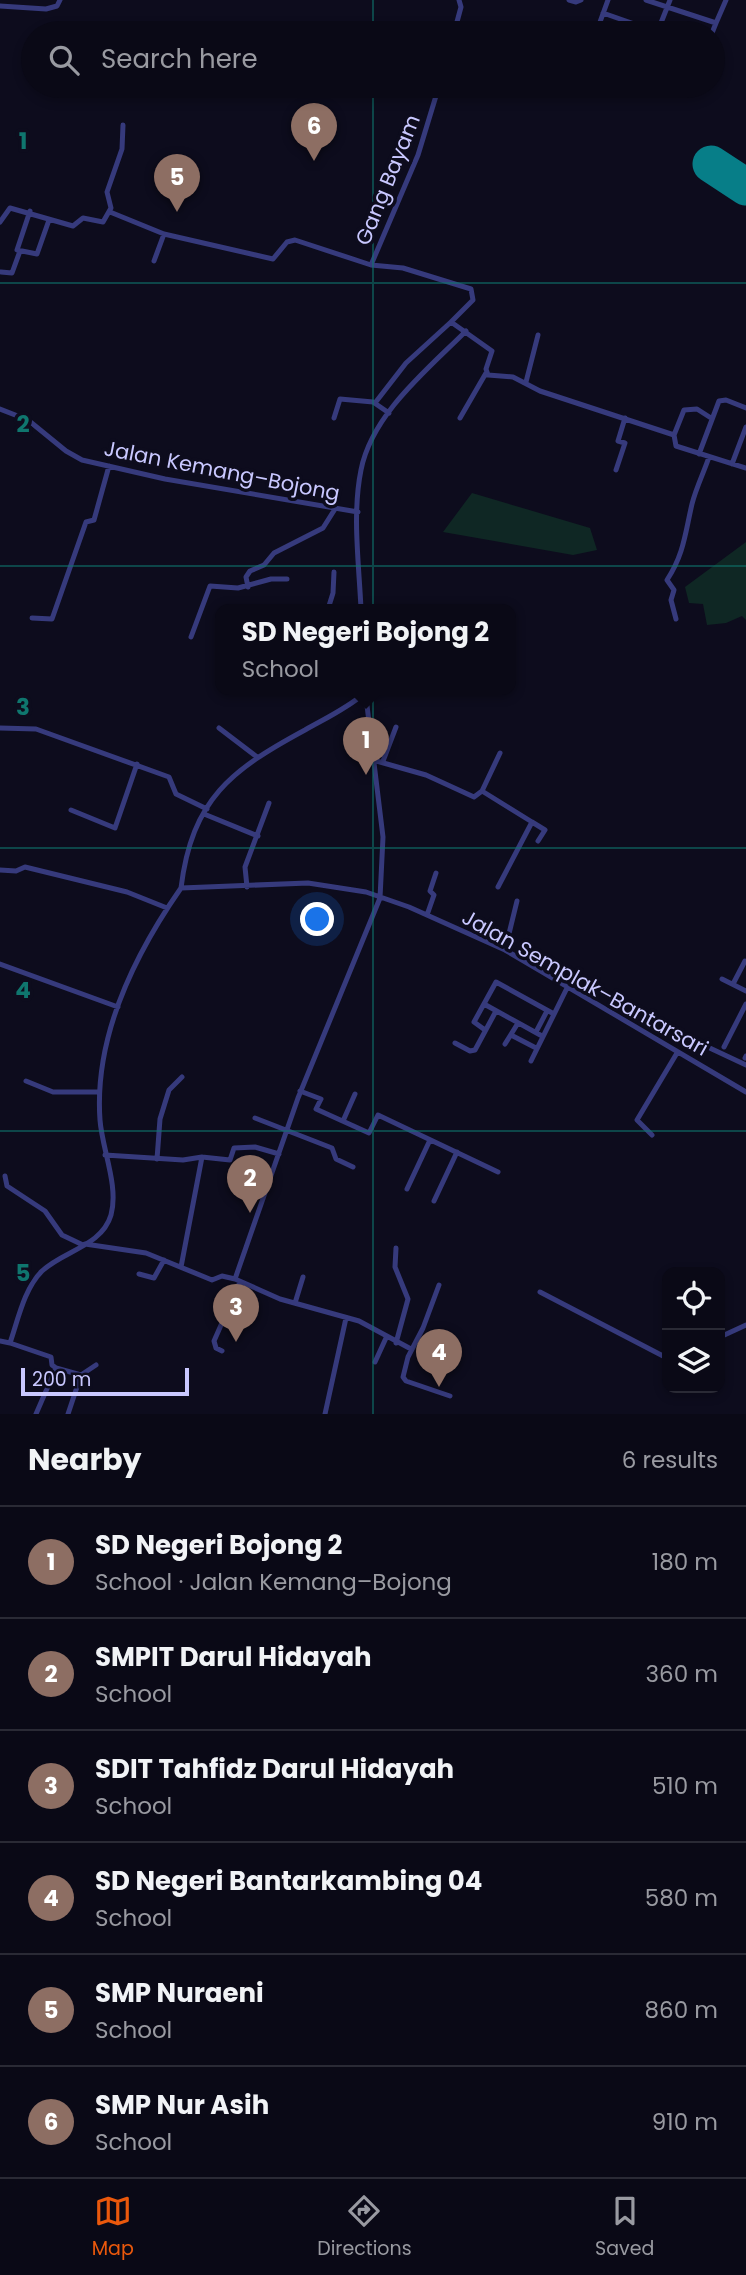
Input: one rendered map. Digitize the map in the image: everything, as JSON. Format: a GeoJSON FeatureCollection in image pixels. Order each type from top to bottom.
{"type":"FeatureCollection","features":[{"type":"Feature","properties":{"kind":"street"},"geometry":{"type":"LineString","coordinates":[[0,6],[49,9],[57,6],[60,0]]}},
{"type":"Feature","properties":{"kind":"street"},"geometry":{"type":"LineString","coordinates":[[457,21],[461,6],[459,0]]}},
{"type":"Feature","properties":{"kind":"street"},"geometry":{"type":"LineString","coordinates":[[569,0],[581,0]]}},
{"type":"Feature","properties":{"kind":"street"},"geometry":{"type":"LineString","coordinates":[[600,21],[608,0]]}},
{"type":"Feature","properties":{"kind":"street"},"geometry":{"type":"LineString","coordinates":[[646,0],[710,21]]}},
{"type":"Feature","properties":{"kind":"street"},"geometry":{"type":"LineString","coordinates":[[663,21],[670,0]]}},
{"type":"Feature","properties":{"kind":"street"},"geometry":{"type":"LineString","coordinates":[[717,21],[726,0]]}},
{"type":"Feature","properties":{"kind":"street"},"geometry":{"type":"LineString","coordinates":[[603,13],[625,21]]}},
{"type":"Feature","properties":{"kind":"street","name":"Gang Bayam"},"geometry":{"type":"LineString","coordinates":[[435,98],[418,155],[371,265],[403,268],[471,289],[473,300],[451,322]]}},
{"type":"Feature","properties":{"kind":"street"},"geometry":{"type":"LineString","coordinates":[[0,222],[9,208],[30,211],[49,220],[73,226],[83,218],[102,223],[110,212],[111,202],[107,192],[123,147],[123,125]]}},
{"type":"Feature","properties":{"kind":"street"},"geometry":{"type":"LineString","coordinates":[[30,211],[16,247],[20,251],[37,254],[49,220]]}},
{"type":"Feature","properties":{"kind":"street"},"geometry":{"type":"LineString","coordinates":[[110,212],[164,234],[273,259],[287,242],[295,240],[371,265]]}},
{"type":"Feature","properties":{"kind":"street"},"geometry":{"type":"LineString","coordinates":[[154,261],[164,234]]}},
{"type":"Feature","properties":{"kind":"street"},"geometry":{"type":"LineString","coordinates":[[1,272],[12,273],[20,251]]}},
{"type":"Feature","properties":{"kind":"street"},"geometry":{"type":"LineString","coordinates":[[375,403],[412,357],[451,322],[492,351],[486,373],[460,418]]}},
{"type":"Feature","properties":{"kind":"street"},"geometry":{"type":"LineString","coordinates":[[358,512],[363,460],[389,413],[466,331]]}},
{"type":"Feature","properties":{"kind":"street"},"geometry":{"type":"LineString","coordinates":[[526,382],[538,335]]}},
{"type":"Feature","properties":{"kind":"street"},"geometry":{"type":"LineString","coordinates":[[486,373],[526,382],[540,391],[674,435]]}},
{"type":"Feature","properties":{"kind":"street"},"geometry":{"type":"LineString","coordinates":[[699,454],[716,404],[722,398],[746,408]]}},
{"type":"Feature","properties":{"kind":"street"},"geometry":{"type":"LineString","coordinates":[[334,418],[338,399],[375,403],[389,413]]}},
{"type":"Feature","properties":{"kind":"street","name":"Jalan Kemang–Bojong"},"geometry":{"type":"LineString","coordinates":[[0,409],[28,420],[73,456],[108,466],[358,512],[361,604]]}},
{"type":"Feature","properties":{"kind":"street"},"geometry":{"type":"LineString","coordinates":[[711,418],[697,410],[684,410],[674,435],[676,446],[746,468]]}},
{"type":"Feature","properties":{"kind":"street"},"geometry":{"type":"LineString","coordinates":[[616,470],[625,443],[618,441],[625,418]]}},
{"type":"Feature","properties":{"kind":"street"},"geometry":{"type":"LineString","coordinates":[[732,464],[746,427]]}},
{"type":"Feature","properties":{"kind":"street"},"geometry":{"type":"LineString","coordinates":[[676,619],[671,600],[674,590],[667,581],[684,548],[693,502],[709,457]]}},
{"type":"Feature","properties":{"kind":"street"},"geometry":{"type":"LineString","coordinates":[[32,618],[52,618],[86,522],[94,520],[108,466]]}},
{"type":"Feature","properties":{"kind":"street"},"geometry":{"type":"LineString","coordinates":[[248,587],[246,577],[250,571],[264,565],[274,553],[323,528],[335,509]]}},
{"type":"Feature","properties":{"kind":"street"},"geometry":{"type":"LineString","coordinates":[[330,604],[334,572]]}},
{"type":"Feature","properties":{"kind":"street"},"geometry":{"type":"LineString","coordinates":[[191,637],[210,586],[248,587],[255,582],[287,579]]}},
{"type":"Feature","properties":{"kind":"street"},"geometry":{"type":"LineString","coordinates":[[10,1343],[33,1282],[44,1269],[100,1232],[111,1215],[112,1192],[99,1092],[100,1064],[118,1007],[167,908],[181,888],[188,851],[205,811],[225,782],[257,757],[343,710],[360,695]]}},
{"type":"Feature","properties":{"kind":"street"},"geometry":{"type":"LineString","coordinates":[[222,1351],[215,1346],[214,1341],[238,1281],[300,1091],[380,898],[384,857],[365,695]]}},
{"type":"Feature","properties":{"kind":"street"},"geometry":{"type":"LineString","coordinates":[[383,761],[396,727]]}},
{"type":"Feature","properties":{"kind":"street"},"geometry":{"type":"LineString","coordinates":[[0,728],[33,728],[169,777],[176,794],[258,836]]}},
{"type":"Feature","properties":{"kind":"street"},"geometry":{"type":"LineString","coordinates":[[219,728],[257,757]]}},
{"type":"Feature","properties":{"kind":"street"},"geometry":{"type":"LineString","coordinates":[[373,760],[425,775],[474,797],[482,791],[500,752]]}},
{"type":"Feature","properties":{"kind":"street"},"geometry":{"type":"LineString","coordinates":[[71,810],[116,828],[137,764]]}},
{"type":"Feature","properties":{"kind":"street"},"geometry":{"type":"LineString","coordinates":[[482,791],[545,830],[538,841]]}},
{"type":"Feature","properties":{"kind":"street"},"geometry":{"type":"LineString","coordinates":[[247,887],[245,867],[269,803]]}},
{"type":"Feature","properties":{"kind":"street"},"geometry":{"type":"LineString","coordinates":[[498,887],[532,822]]}},
{"type":"Feature","properties":{"kind":"street"},"geometry":{"type":"LineString","coordinates":[[0,870],[16,871],[25,867],[127,892],[167,908]]}},
{"type":"Feature","properties":{"kind":"street"},"geometry":{"type":"LineString","coordinates":[[427,915],[434,895],[430,891],[436,873]]}},
{"type":"Feature","properties":{"kind":"street","name":"Jalan Semplak–Bantarsari"},"geometry":{"type":"LineString","coordinates":[[181,888],[308,883],[345,888],[380,898],[427,915],[505,950],[746,1091]]}},
{"type":"Feature","properties":{"kind":"street"},"geometry":{"type":"LineString","coordinates":[[505,950],[517,901]]}},
{"type":"Feature","properties":{"kind":"street"},"geometry":{"type":"LineString","coordinates":[[733,984],[745,961]]}},
{"type":"Feature","properties":{"kind":"street"},"geometry":{"type":"LineString","coordinates":[[0,964],[118,1007]]}},
{"type":"Feature","properties":{"kind":"street"},"geometry":{"type":"LineString","coordinates":[[722,979],[746,991]]}},
{"type":"Feature","properties":{"kind":"street"},"geometry":{"type":"LineString","coordinates":[[485,1030],[474,1024],[497,982],[550,1012]]}},
{"type":"Feature","properties":{"kind":"street"},"geometry":{"type":"LineString","coordinates":[[531,1060],[539,1034],[566,988]]}},
{"type":"Feature","properties":{"kind":"street"},"geometry":{"type":"LineString","coordinates":[[484,1004],[539,1034]]}},
{"type":"Feature","properties":{"kind":"street"},"geometry":{"type":"LineString","coordinates":[[724,1047],[746,1004]]}},
{"type":"Feature","properties":{"kind":"street"},"geometry":{"type":"LineString","coordinates":[[456,1043],[472,1051],[496,1011]]}},
{"type":"Feature","properties":{"kind":"street"},"geometry":{"type":"LineString","coordinates":[[505,1044],[518,1023]]}},
{"type":"Feature","properties":{"kind":"street"},"geometry":{"type":"LineString","coordinates":[[511,1035],[536,1048]]}},
{"type":"Feature","properties":{"kind":"street"},"geometry":{"type":"LineString","coordinates":[[682,1035],[746,1060]]}},
{"type":"Feature","properties":{"kind":"street"},"geometry":{"type":"LineString","coordinates":[[652,1135],[638,1120],[677,1053]]}},
{"type":"Feature","properties":{"kind":"street"},"geometry":{"type":"LineString","coordinates":[[157,1158],[160,1119],[169,1090],[182,1077]]}},
{"type":"Feature","properties":{"kind":"street"},"geometry":{"type":"LineString","coordinates":[[26,1081],[53,1093],[99,1092]]}},
{"type":"Feature","properties":{"kind":"street"},"geometry":{"type":"LineString","coordinates":[[300,1091],[321,1099],[316,1109],[369,1133],[378,1115],[498,1172]]}},
{"type":"Feature","properties":{"kind":"street"},"geometry":{"type":"LineString","coordinates":[[343,1121],[355,1094]]}},
{"type":"Feature","properties":{"kind":"street"},"geometry":{"type":"LineString","coordinates":[[255,1118],[334,1149],[336,1159],[354,1167]]}},
{"type":"Feature","properties":{"kind":"street"},"geometry":{"type":"LineString","coordinates":[[407,1189],[430,1140]]}},
{"type":"Feature","properties":{"kind":"street"},"geometry":{"type":"LineString","coordinates":[[106,1155],[183,1160],[202,1157],[232,1159],[234,1148],[245,1146],[279,1154]]}},
{"type":"Feature","properties":{"kind":"street"},"geometry":{"type":"LineString","coordinates":[[434,1201],[457,1152]]}},
{"type":"Feature","properties":{"kind":"street"},"geometry":{"type":"LineString","coordinates":[[181,1267],[202,1157]]}},
{"type":"Feature","properties":{"kind":"street"},"geometry":{"type":"LineString","coordinates":[[5,1176],[6,1186],[45,1211],[62,1235],[84,1245],[115,1251],[134,1251],[212,1280],[222,1276],[238,1281],[295,1303],[374,1327],[386,1338],[411,1349]]}},
{"type":"Feature","properties":{"kind":"street"},"geometry":{"type":"LineString","coordinates":[[396,1248],[395,1267],[408,1299],[396,1343]]}},
{"type":"Feature","properties":{"kind":"street"},"geometry":{"type":"LineString","coordinates":[[139,1274],[154,1278],[164,1260]]}},
{"type":"Feature","properties":{"kind":"street"},"geometry":{"type":"LineString","coordinates":[[295,1303],[303,1277]]}},
{"type":"Feature","properties":{"kind":"street"},"geometry":{"type":"LineString","coordinates":[[439,1285],[411,1349],[403,1377],[406,1381],[450,1396]]}},
{"type":"Feature","properties":{"kind":"street"},"geometry":{"type":"LineString","coordinates":[[540,1292],[662,1356]]}},
{"type":"Feature","properties":{"kind":"street"},"geometry":{"type":"LineString","coordinates":[[325,1414],[346,1318]]}},
{"type":"Feature","properties":{"kind":"street"},"geometry":{"type":"LineString","coordinates":[[725,1335],[746,1325]]}},
{"type":"Feature","properties":{"kind":"street"},"geometry":{"type":"LineString","coordinates":[[374,1362],[386,1338]]}},
{"type":"Feature","properties":{"kind":"street"},"geometry":{"type":"LineString","coordinates":[[0,1341],[51,1357],[52,1365],[56,1368],[81,1375]]}},
{"type":"Feature","properties":{"kind":"street"},"geometry":{"type":"LineString","coordinates":[[68,1414],[81,1375],[96,1365]]}},
{"type":"Feature","properties":{"kind":"street"},"geometry":{"type":"LineString","coordinates":[[36,1412],[56,1368]]}},
{"type":"Feature","properties":{"kind":"green space"},"geometry":{"type":"Polygon","coordinates":[[[472,493],[590,528],[597,550],[573,555],[443,532],[472,493]]]}},
{"type":"Feature","properties":{"kind":"green space"},"geometry":{"type":"Polygon","coordinates":[[[746,542],[746,620],[742,616],[726,623],[707,625],[703,604],[689,603],[685,587],[746,542]]]}},
{"type":"Feature","properties":{"kind":"runway"},"geometry":{"type":"LineString","coordinates":[[711,164],[746,187]]}},
{"type":"Feature","properties":{"kind":"place","name":"SMP Nur Asih"},"geometry":{"type":"Point","coordinates":[314,161]}},
{"type":"Feature","properties":{"kind":"place","name":"SMP Nuraeni"},"geometry":{"type":"Point","coordinates":[177,212]}},
{"type":"Feature","properties":{"kind":"place","name":"SD Negeri Bojong 2"},"geometry":{"type":"Point","coordinates":[366,775]}},
{"type":"Feature","properties":{"kind":"place","name":"SMPIT Darul Hidayah"},"geometry":{"type":"Point","coordinates":[250,1213]}},
{"type":"Feature","properties":{"kind":"place","name":"SDIT Tahfidz Darul Hidayah"},"geometry":{"type":"Point","coordinates":[236,1342]}},
{"type":"Feature","properties":{"kind":"place","name":"SD Negeri Bantarkambing 04"},"geometry":{"type":"Point","coordinates":[439,1387]}}]}
